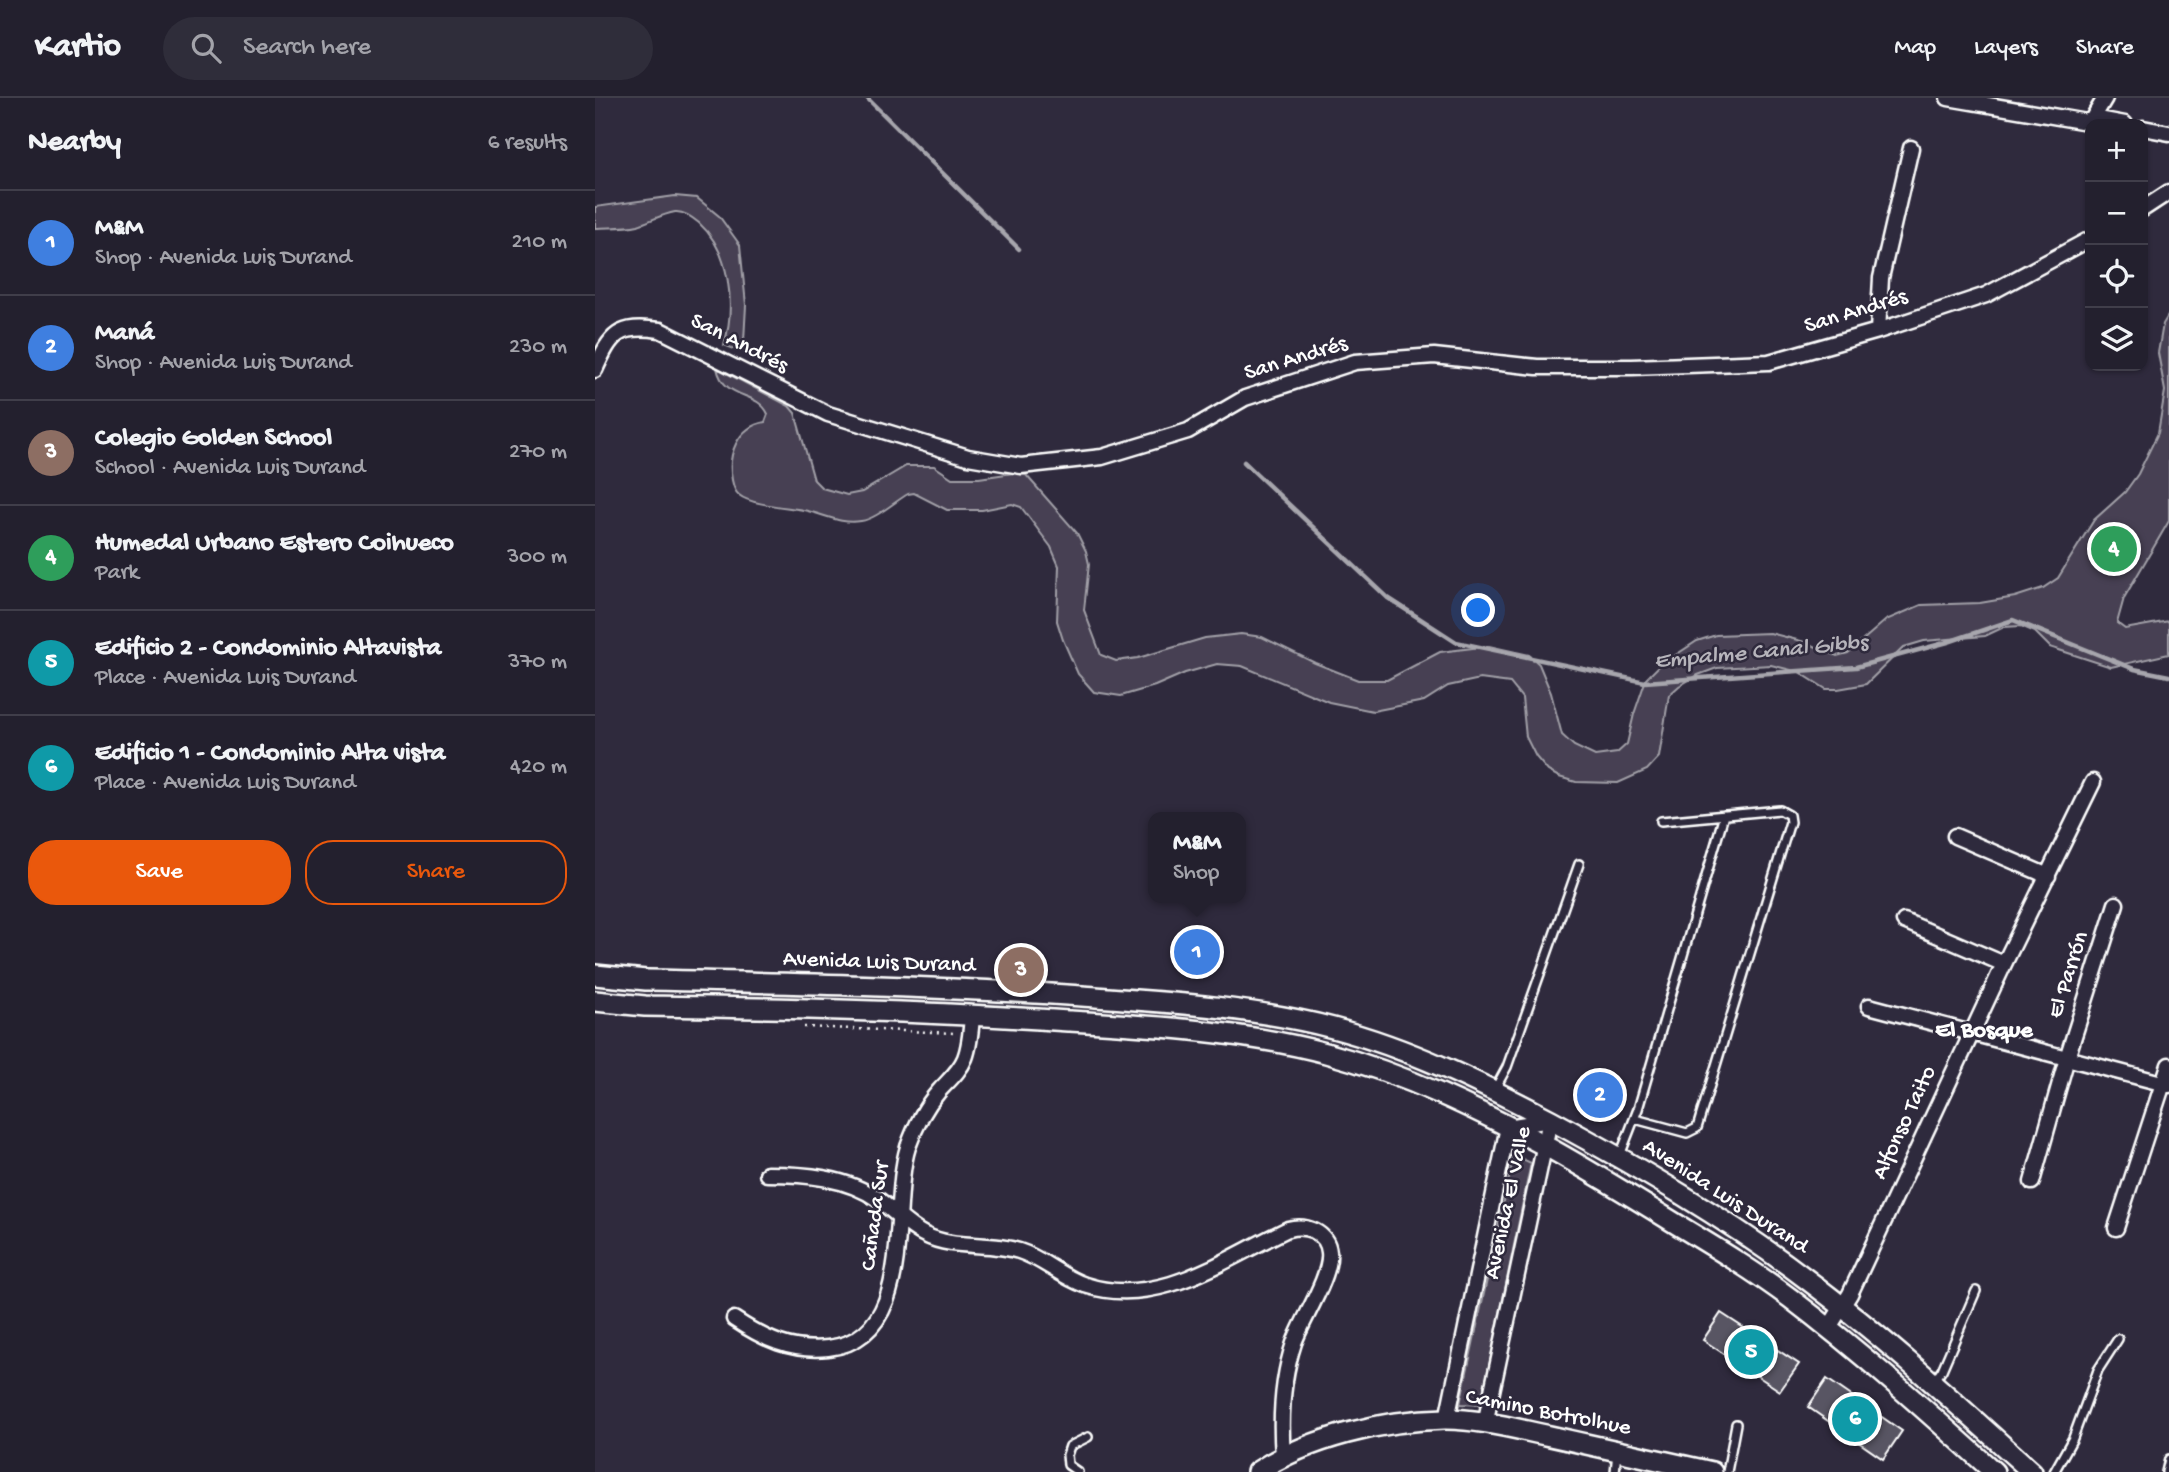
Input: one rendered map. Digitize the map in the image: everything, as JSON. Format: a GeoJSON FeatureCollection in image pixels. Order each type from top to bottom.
{"type":"FeatureCollection","features":[{"type":"Feature","properties":{"kind":"street"},"geometry":{"type":"LineString","coordinates":[[1948,98],[2087,122],[2093,118],[2105,98]]}},
{"type":"Feature","properties":{"kind":"street"},"geometry":{"type":"LineString","coordinates":[[2093,118],[2098,119]]}},
{"type":"Feature","properties":{"kind":"street"},"geometry":{"type":"LineString","coordinates":[[2148,129],[2169,133]]}},
{"type":"Feature","properties":{"kind":"street"},"geometry":{"type":"LineString","coordinates":[[1878,331],[1881,278],[1911,148]]}},
{"type":"Feature","properties":{"kind":"street"},"geometry":{"type":"LineString","coordinates":[[2148,206],[2169,192]]}},
{"type":"Feature","properties":{"kind":"street","name":"San Andrés"},"geometry":{"type":"LineString","coordinates":[[595,370],[607,344],[616,335],[643,328],[660,330],[828,414],[968,457],[1021,466],[1102,457],[1188,431],[1245,398],[1355,362],[1434,356],[1537,366],[1632,367],[1769,362],[1878,331],[1986,295],[2085,242]]}},
{"type":"Feature","properties":{"kind":"street","name":"Alfonso Taito"},"geometry":{"type":"LineString","coordinates":[[1828,1329],[1843,1308],[2004,964],[2093,782]]}},
{"type":"Feature","properties":{"kind":"street"},"geometry":{"type":"LineString","coordinates":[[1955,836],[2048,876]]}},
{"type":"Feature","properties":{"kind":"street","name":"El Parrón"},"geometry":{"type":"LineString","coordinates":[[2032,1182],[2067,1058],[2116,904]]}},
{"type":"Feature","properties":{"kind":"street"},"geometry":{"type":"LineString","coordinates":[[1904,921],[2004,964]]}},
{"type":"Feature","properties":{"kind":"street","name":"Avenida Luis Durand"},"geometry":{"type":"LineString","coordinates":[[595,975],[646,980],[1031,993],[1240,1011],[1301,1021],[1360,1036],[1420,1057],[1551,1120],[1619,1158],[1770,1252],[1843,1308],[2032,1472]]}},
{"type":"Feature","properties":{"kind":"street","name":"Avenida Luis Durand"},"geometry":{"type":"LineString","coordinates":[[595,1001],[971,1025],[1160,1028],[1296,1045],[1391,1073],[1545,1146],[1719,1249],[1790,1298],[1943,1426],[1993,1472]]}},
{"type":"Feature","properties":{"kind":"street"},"geometry":{"type":"LineString","coordinates":[[1869,1006],[2166,1084]]}},
{"type":"Feature","properties":{"kind":"street","name":"Cañada Sur"},"geometry":{"type":"LineString","coordinates":[[734,1319],[758,1335],[789,1346],[819,1349],[841,1346],[858,1339],[873,1325],[883,1308],[894,1272],[901,1181],[912,1138],[928,1106],[964,1060],[971,1025]]}},
{"type":"Feature","properties":{"kind":"street"},"geometry":{"type":"LineString","coordinates":[[2116,1228],[2166,1084],[2169,1065]]}},
{"type":"Feature","properties":{"kind":"street","name":"Avenida El Valle"},"geometry":{"type":"LineString","coordinates":[[1447,1419],[1508,1127],[1551,1120],[1485,1424]]}},
{"type":"Feature","properties":{"kind":"street"},"geometry":{"type":"LineString","coordinates":[[767,1174],[803,1175],[841,1182],[875,1198],[915,1229],[934,1239],[1015,1250],[1075,1281],[1116,1290],[1147,1290],[1182,1282],[1288,1229],[1303,1227],[1317,1232],[1326,1242],[1330,1255],[1317,1292],[1294,1342],[1289,1363],[1282,1406],[1283,1456]]}},
{"type":"Feature","properties":{"kind":"street","name":"Camino Botrolhue"},"geometry":{"type":"LineString","coordinates":[[1257,1472],[1283,1456],[1349,1433],[1398,1423],[1447,1419],[1485,1424],[1712,1472]]}},
{"type":"Feature","properties":{"kind":"lane"},"geometry":{"type":"LineString","coordinates":[[1635,1119],[1686,1133],[1697,1128],[1790,822],[1789,814],[1780,810],[1661,821]]}},
{"type":"Feature","properties":{"kind":"lane"},"geometry":{"type":"LineString","coordinates":[[1619,1158],[1635,1119],[1724,814]]}},
{"type":"Feature","properties":{"kind":"lane"},"geometry":{"type":"LineString","coordinates":[[1494,1091],[1507,1067],[1579,864]]}},
{"type":"Feature","properties":{"kind":"lane"},"geometry":{"type":"LineString","coordinates":[[1933,1384],[1942,1370],[1976,1291]]}},
{"type":"Feature","properties":{"kind":"lane"},"geometry":{"type":"LineString","coordinates":[[2054,1472],[2073,1438],[2098,1370],[2118,1339]]}},
{"type":"Feature","properties":{"kind":"lane"},"geometry":{"type":"LineString","coordinates":[[1727,1472],[1736,1424]]}},
{"type":"Feature","properties":{"kind":"lane"},"geometry":{"type":"LineString","coordinates":[[1078,1472],[1068,1465],[1067,1455],[1070,1446],[1088,1437]]}},
{"type":"Feature","properties":{"kind":"lane"},"geometry":{"type":"LineString","coordinates":[[1615,1472],[1617,1451]]}},
{"type":"Feature","properties":{"kind":"lane"},"geometry":{"type":"LineString","coordinates":[[2166,1472],[2169,1459]]}},
{"type":"Feature","properties":{"kind":"path"},"geometry":{"type":"LineString","coordinates":[[794,1027],[971,1025]]}},
{"type":"Feature","properties":{"kind":"shaded area"},"geometry":{"type":"Polygon","coordinates":[[[675,196],[697,198],[719,216],[740,245],[746,305],[744,341],[739,351],[724,345],[730,313],[728,280],[718,248],[699,223],[685,213],[675,212],[638,225],[595,228],[595,207],[675,196]]]}},
{"type":"Feature","properties":{"kind":"shaded area"},"geometry":{"type":"Polygon","coordinates":[[[2169,314],[2169,521],[2124,598],[2117,623],[2125,629],[2169,621],[2169,654],[2111,667],[2050,647],[2035,632],[2021,626],[2004,627],[1985,636],[1924,641],[1904,647],[1866,684],[1838,689],[1826,689],[1799,672],[1771,665],[1717,668],[1698,675],[1669,695],[1659,757],[1647,770],[1618,783],[1576,782],[1548,771],[1536,757],[1526,737],[1522,698],[1510,683],[1480,679],[1448,686],[1424,701],[1373,711],[1329,702],[1242,666],[1217,664],[1121,696],[1094,692],[1078,674],[1057,621],[1059,566],[1051,547],[1021,507],[1012,504],[982,510],[947,510],[914,493],[908,494],[873,517],[853,522],[745,498],[736,492],[732,482],[733,452],[741,436],[755,425],[765,422],[768,414],[756,401],[726,386],[717,368],[789,406],[795,413],[814,480],[822,488],[847,495],[862,492],[906,466],[934,466],[952,478],[979,478],[1013,473],[1026,475],[1077,533],[1086,551],[1089,564],[1084,610],[1101,655],[1116,661],[1138,658],[1205,638],[1241,634],[1262,637],[1358,680],[1387,680],[1440,652],[1489,646],[1529,655],[1539,664],[1551,693],[1562,735],[1574,746],[1595,756],[1617,753],[1627,744],[1646,679],[1659,666],[1697,641],[1716,635],[1770,633],[1805,642],[1837,656],[1848,653],[1886,620],[1921,605],[1980,603],[2015,597],[2043,588],[2058,578],[2094,520],[2125,492],[2138,474],[2158,433],[2165,391],[2158,353],[2163,324],[2169,314]]]}},
{"type":"Feature","properties":{"kind":"shaded area"},"geometry":{"type":"Polygon","coordinates":[[[1514,1155],[1531,1163],[1481,1405],[1460,1404],[1514,1155]]]}},
{"type":"Feature","properties":{"kind":"building"},"geometry":{"type":"Polygon","coordinates":[[[1721,1313],[1799,1364],[1780,1391],[1703,1340],[1721,1313]]]}},
{"type":"Feature","properties":{"kind":"building"},"geometry":{"type":"Polygon","coordinates":[[[1827,1379],[1902,1431],[1883,1459],[1808,1407],[1827,1379]]]}},
{"type":"Feature","properties":{"kind":"waterway","name":"Empalme Canal Gibbs"},"geometry":{"type":"LineString","coordinates":[[867,98],[1019,249]]}},
{"type":"Feature","properties":{"kind":"waterway","name":"Empalme Canal Gibbs"},"geometry":{"type":"LineString","coordinates":[[1244,462],[1388,598],[1456,642],[1645,682],[1856,667],[1948,642],[2013,620],[2134,669],[2169,676]]}},
{"type":"Feature","properties":{"kind":"place","name":"Humedal Urbano Estero Coihueco"},"geometry":{"type":"Point","coordinates":[2114,549]}},
{"type":"Feature","properties":{"kind":"place","name":"M&M"},"geometry":{"type":"Point","coordinates":[1197,952]}},
{"type":"Feature","properties":{"kind":"place","name":"Colegio Golden School"},"geometry":{"type":"Point","coordinates":[1021,970]}},
{"type":"Feature","properties":{"kind":"place","name":"Maná"},"geometry":{"type":"Point","coordinates":[1600,1095]}},
{"type":"Feature","properties":{"kind":"place","name":"Edificio 2 - Condominio Altavista"},"geometry":{"type":"Point","coordinates":[1751,1352]}},
{"type":"Feature","properties":{"kind":"place","name":"Edificio 1 - Condominio Alta vista"},"geometry":{"type":"Point","coordinates":[1855,1419]}},
{"type":"Feature","properties":{"kind":"district","name":"El Bosque"},"geometry":{"type":"Point","coordinates":[1984,1031]}}]}
